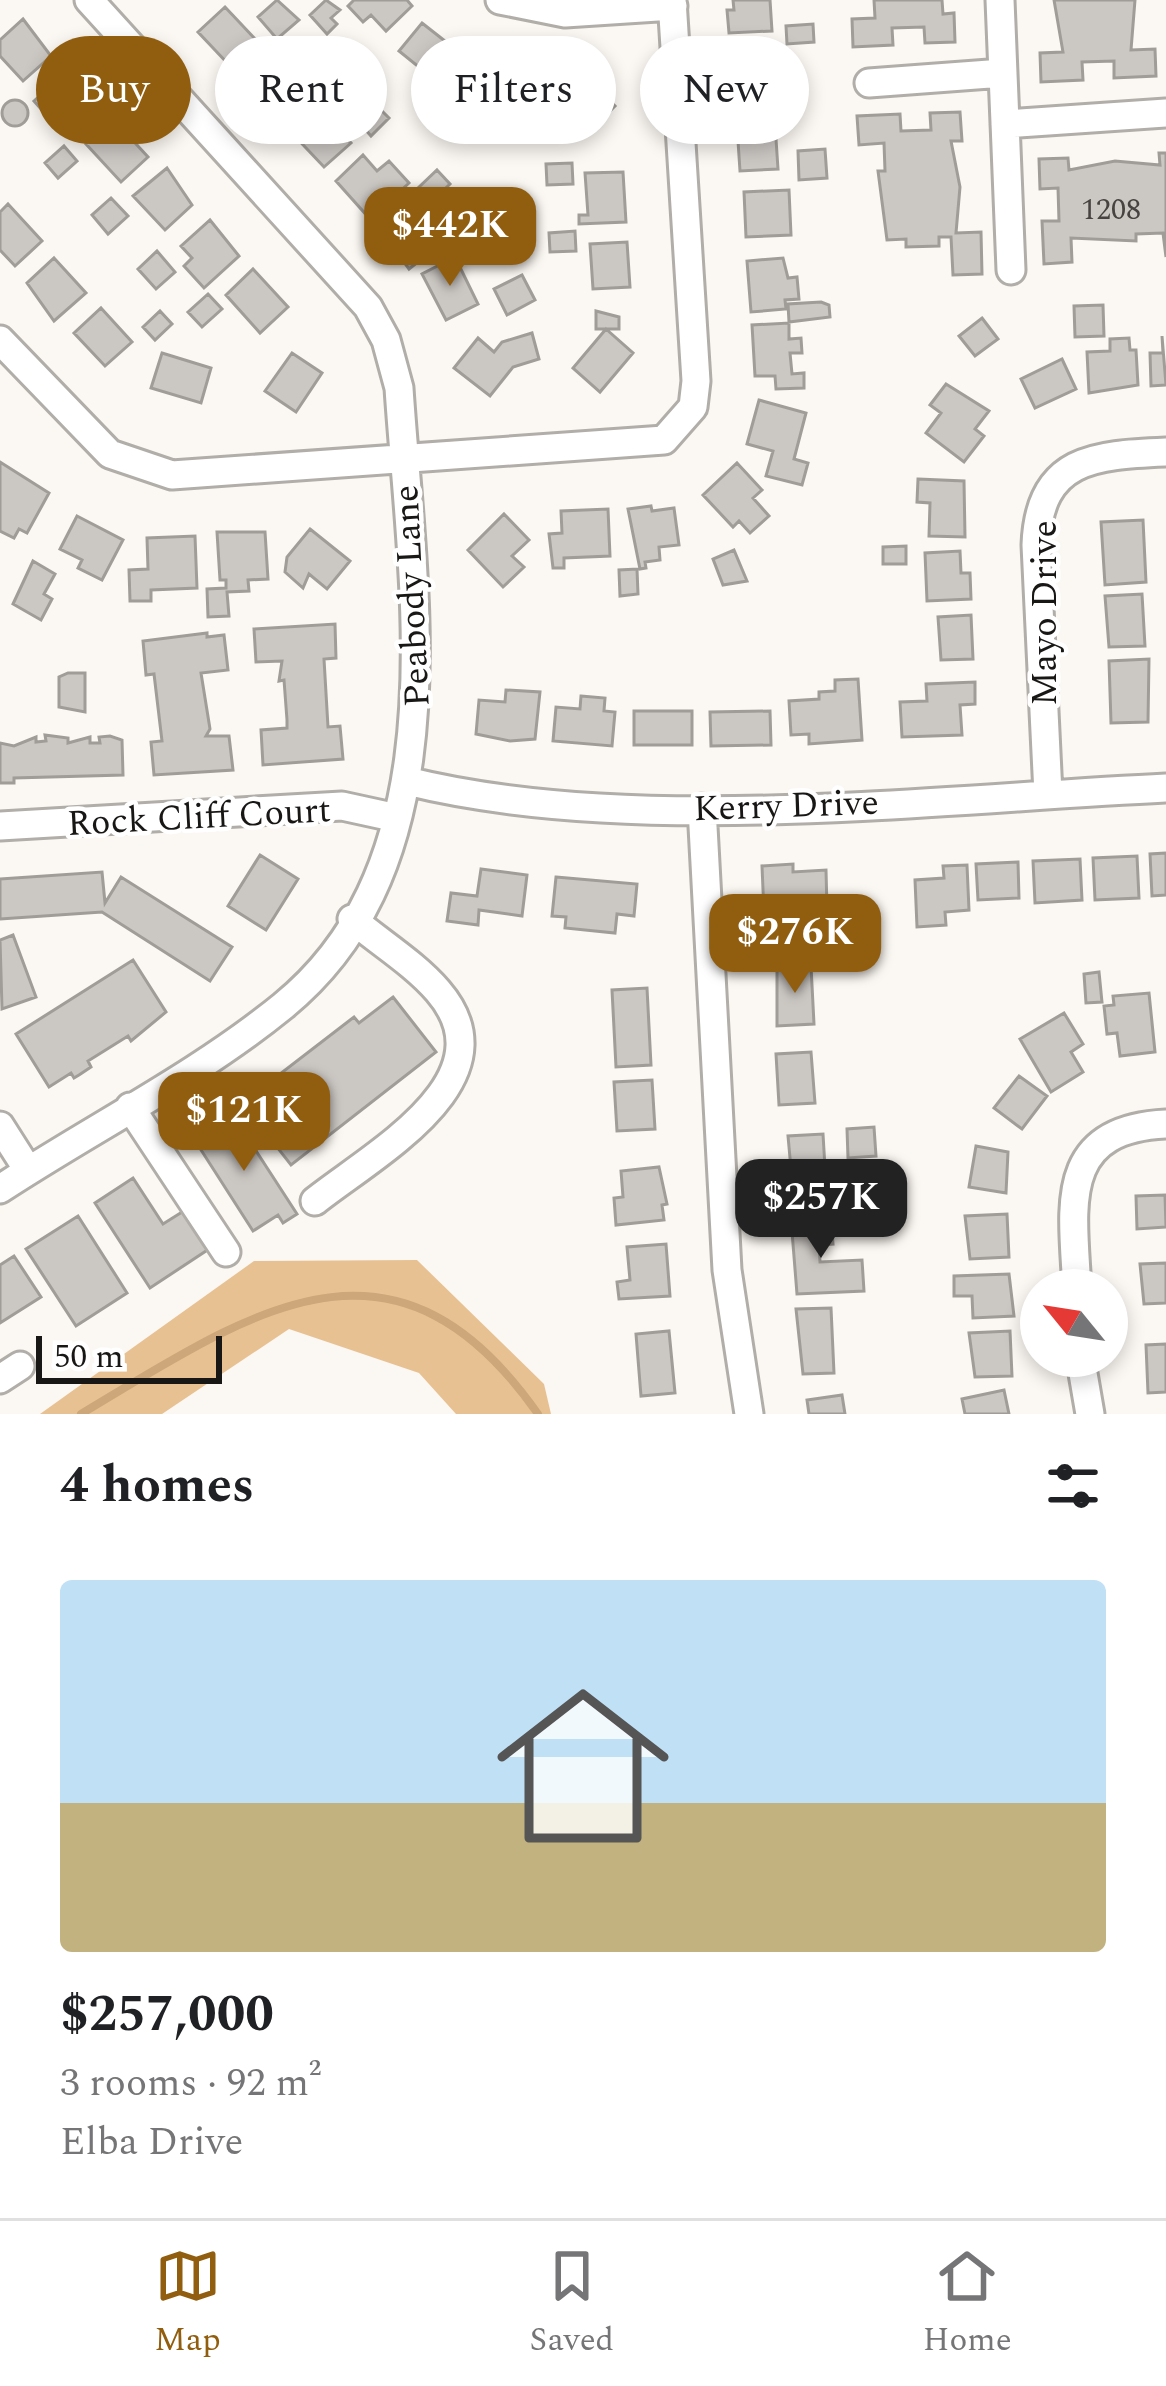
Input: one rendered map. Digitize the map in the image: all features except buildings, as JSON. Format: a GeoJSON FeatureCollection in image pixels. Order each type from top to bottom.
{"type":"FeatureCollection","features":[{"type":"Feature","properties":{"kind":"street","name":"Peabody Lane"},"geometry":{"type":"LineString","coordinates":[[0,1189],[285,1004],[332,952],[352,919],[398,818],[414,748],[417,670],[393,359],[368,307],[88,0]]}},
{"type":"Feature","properties":{"kind":"street"},"geometry":{"type":"LineString","coordinates":[[0,340],[92,440],[140,469],[188,475],[651,444],[685,422],[696,381],[672,3],[565,13],[500,0]]}},
{"type":"Feature","properties":{"kind":"street"},"geometry":{"type":"LineString","coordinates":[[1000,0],[1011,271]]}},
{"type":"Feature","properties":{"kind":"street"},"geometry":{"type":"LineString","coordinates":[[869,83],[1003,73]]}},
{"type":"Feature","properties":{"kind":"street"},"geometry":{"type":"LineString","coordinates":[[1005,124],[1166,113]]}},
{"type":"Feature","properties":{"kind":"street","name":"Mayo Drive"},"geometry":{"type":"LineString","coordinates":[[1048,794],[1036,545],[1040,507],[1057,480],[1095,457],[1166,452]]}},
{"type":"Feature","properties":{"kind":"street","name":"Kerry Drive"},"geometry":{"type":"LineString","coordinates":[[406,781],[504,798],[702,808],[1166,788]]}},
{"type":"Feature","properties":{"kind":"street","name":"Rock Cliff Court"},"geometry":{"type":"LineString","coordinates":[[0,826],[342,806],[398,818]]}},
{"type":"Feature","properties":{"kind":"street"},"geometry":{"type":"LineString","coordinates":[[702,808],[727,1270],[749,1414]]}},
{"type":"Feature","properties":{"kind":"street"},"geometry":{"type":"LineString","coordinates":[[315,1201],[442,1099],[459,1067],[460,1033],[440,992],[352,919]]}},
{"type":"Feature","properties":{"kind":"street"},"geometry":{"type":"LineString","coordinates":[[130,1107],[226,1252]]}},
{"type":"Feature","properties":{"kind":"street"},"geometry":{"type":"LineString","coordinates":[[1076,1269],[1073,1202],[1081,1166],[1122,1130],[1166,1124]]}},
{"type":"Feature","properties":{"kind":"street"},"geometry":{"type":"LineString","coordinates":[[0,1126],[28,1171]]}},
{"type":"Feature","properties":{"kind":"street"},"geometry":{"type":"LineString","coordinates":[[1084,1377],[1090,1414]]}},
{"type":"Feature","properties":{"kind":"shaded area"},"geometry":{"type":"Polygon","coordinates":[[[417,1260],[544,1384],[551,1414],[456,1414],[419,1373],[289,1329],[162,1414],[40,1414],[254,1261],[417,1260]]]}},
{"type":"Feature","properties":{"kind":"waterway"},"geometry":{"type":"LineString","coordinates":[[81,1414],[204,1342],[262,1315],[319,1299],[375,1297],[430,1313],[484,1351],[538,1414]]}}]}
